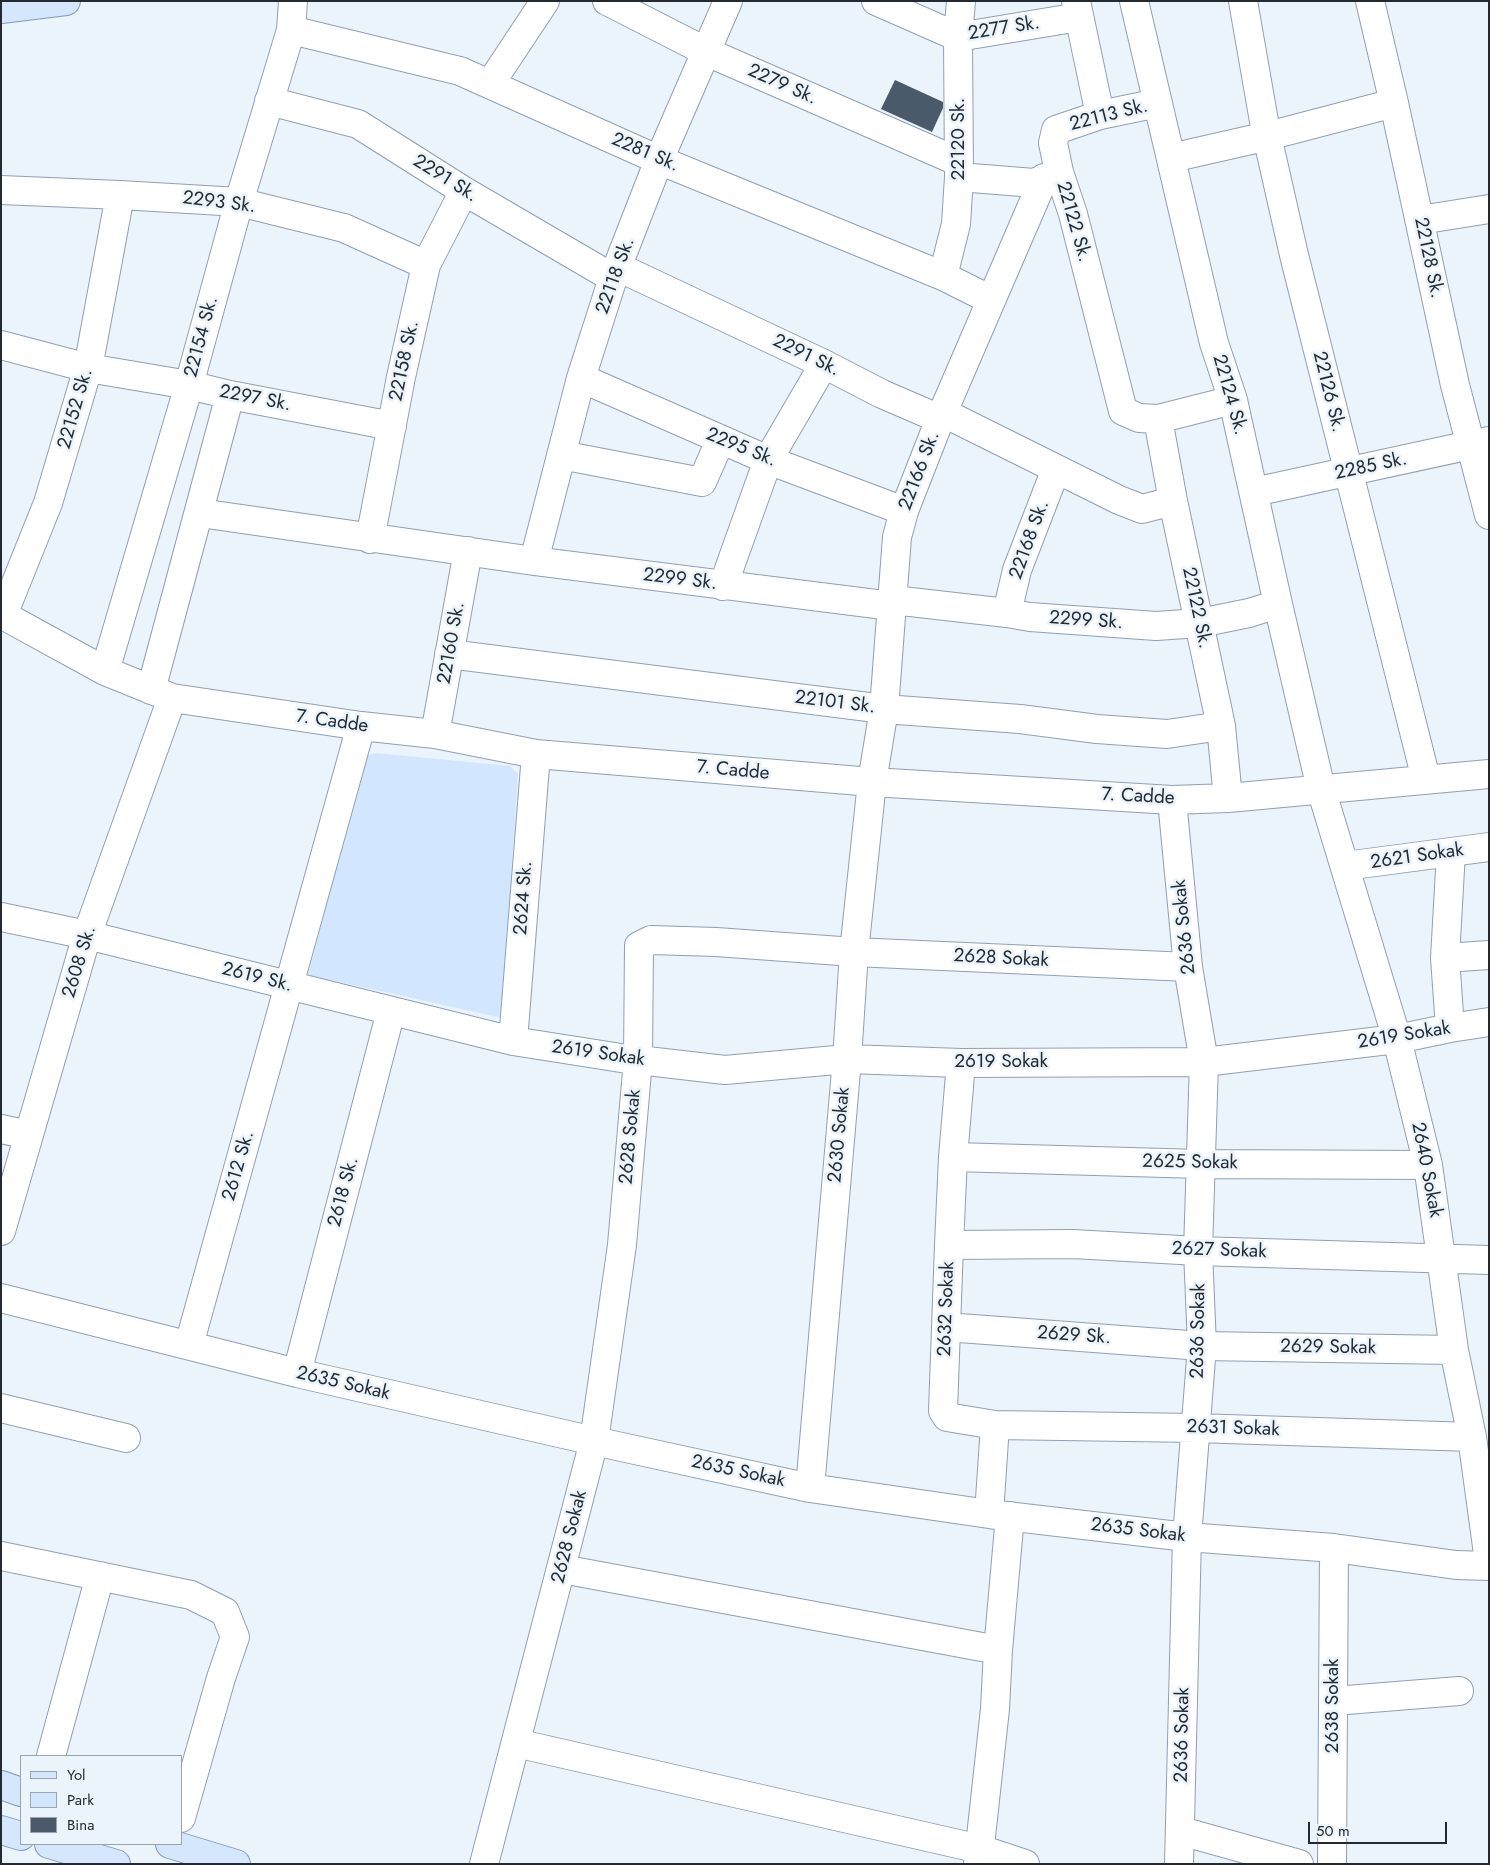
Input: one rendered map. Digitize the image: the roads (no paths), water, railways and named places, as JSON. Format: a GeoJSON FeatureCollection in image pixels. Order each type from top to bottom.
{"type":"FeatureCollection","features":[{"type":"Feature","properties":{"kind":"main road"},"geometry":{"type":"LineString","coordinates":[[1,9],[66,1]]}},
{"type":"Feature","properties":{"kind":"main road"},"geometry":{"type":"LineString","coordinates":[[1,1786],[20,1792]]}},
{"type":"Feature","properties":{"kind":"main road"},"geometry":{"type":"LineString","coordinates":[[1,1830],[20,1836]]}},
{"type":"Feature","properties":{"kind":"main road"},"geometry":{"type":"LineString","coordinates":[[51,1845],[80,1858],[116,1864]]}},
{"type":"Feature","properties":{"kind":"main road"},"geometry":{"type":"LineString","coordinates":[[175,1845],[236,1864]]}},
{"type":"Feature","properties":{"kind":"street","name":"22154 Sk."},"geometry":{"type":"LineString","coordinates":[[105,671],[239,202],[291,30],[293,1]]}},
{"type":"Feature","properties":{"kind":"street"},"geometry":{"type":"LineString","coordinates":[[490,84],[545,1]]}},
{"type":"Feature","properties":{"kind":"street","name":"2279 Sk."},"geometry":{"type":"LineString","coordinates":[[607,1],[707,52],[959,170]]}},
{"type":"Feature","properties":{"kind":"street","name":"22118 Sk."},"geometry":{"type":"LineString","coordinates":[[534,561],[581,378],[616,273],[659,160],[728,1]]}},
{"type":"Feature","properties":{"kind":"street","name":"2277 Sk."},"geometry":{"type":"LineString","coordinates":[[876,1],[958,37],[1077,9]]}},
{"type":"Feature","properties":{"kind":"street","name":"22120 Sk."},"geometry":{"type":"LineString","coordinates":[[943,276],[956,224],[959,170],[958,37],[960,1]]}},
{"type":"Feature","properties":{"kind":"street","name":"22124 Sk."},"geometry":{"type":"LineString","coordinates":[[1134,1],[1214,344],[1233,400],[1321,789]]}},
{"type":"Feature","properties":{"kind":"street","name":"22126 Sk."},"geometry":{"type":"LineString","coordinates":[[1243,1],[1268,136],[1298,272],[1426,779]]}},
{"type":"Feature","properties":{"kind":"street","name":"22128 Sk."},"geometry":{"type":"LineString","coordinates":[[1370,1],[1420,220],[1479,443],[1489,515]]}},
{"type":"Feature","properties":{"kind":"street"},"geometry":{"type":"LineString","coordinates":[[1077,9],[1100,115]]}},
{"type":"Feature","properties":{"kind":"street","name":"2281 Sk."},"geometry":{"type":"LineString","coordinates":[[291,30],[460,71],[659,160],[943,276],[991,300]]}},
{"type":"Feature","properties":{"kind":"street","name":"2291 Sk."},"geometry":{"type":"LineString","coordinates":[[269,102],[358,124],[464,191],[616,273],[824,364],[882,394],[942,416],[1119,500],[1142,509],[1173,501]]}},
{"type":"Feature","properties":{"kind":"street","name":"22113 Sk."},"geometry":{"type":"LineString","coordinates":[[1051,175],[1053,143],[1056,130],[1100,115],[1158,103]]}},
{"type":"Feature","properties":{"kind":"street"},"geometry":{"type":"LineString","coordinates":[[1170,158],[1268,136],[1394,103]]}},
{"type":"Feature","properties":{"kind":"street"},"geometry":{"type":"LineString","coordinates":[[959,170],[1034,183],[1051,175]]}},
{"type":"Feature","properties":{"kind":"street","name":"22166 Sk."},"geometry":{"type":"LineString","coordinates":[[872,782],[884,709],[897,536],[904,511],[991,300],[1051,175]]}},
{"type":"Feature","properties":{"kind":"street","name":"22122 Sk."},"geometry":{"type":"LineString","coordinates":[[1051,175],[1073,214],[1123,411],[1138,418],[1158,419],[1233,400]]}},
{"type":"Feature","properties":{"kind":"street","name":"2293 Sk."},"geometry":{"type":"LineString","coordinates":[[1,190],[239,202],[344,228],[426,265]]}},
{"type":"Feature","properties":{"kind":"street","name":"22158 Sk."},"geometry":{"type":"LineString","coordinates":[[370,539],[426,265],[464,191]]}},
{"type":"Feature","properties":{"kind":"street","name":"22152 Sk."},"geometry":{"type":"LineString","coordinates":[[2,615],[48,503],[88,368],[120,195]]}},
{"type":"Feature","properties":{"kind":"street"},"geometry":{"type":"LineString","coordinates":[[1420,220],[1489,209]]}},
{"type":"Feature","properties":{"kind":"street","name":"2297 Sk."},"geometry":{"type":"LineString","coordinates":[[1,345],[88,368],[188,385],[230,395],[392,426]]}},
{"type":"Feature","properties":{"kind":"street"},"geometry":{"type":"LineString","coordinates":[[723,586],[768,460],[824,364]]}},
{"type":"Feature","properties":{"kind":"street","name":"2295 Sk."},"geometry":{"type":"LineString","coordinates":[[581,378],[768,460],[904,511]]}},
{"type":"Feature","properties":{"kind":"street","name":"2608 Sk."},"geometry":{"type":"LineString","coordinates":[[1,1230],[87,935],[162,694],[200,513],[230,395]]}},
{"type":"Feature","properties":{"kind":"street","name":"22122 Sk."},"geometry":{"type":"LineString","coordinates":[[1158,419],[1173,501],[1221,726],[1228,798]]}},
{"type":"Feature","properties":{"kind":"street"},"geometry":{"type":"LineString","coordinates":[[561,455],[702,482],[720,440]]}},
{"type":"Feature","properties":{"kind":"street","name":"2285 Sk."},"geometry":{"type":"LineString","coordinates":[[1254,492],[1479,443]]}},
{"type":"Feature","properties":{"kind":"street","name":"22168 Sk."},"geometry":{"type":"LineString","coordinates":[[1007,613],[1017,570],[1056,469]]}},
{"type":"Feature","properties":{"kind":"street","name":"2299 Sk."},"geometry":{"type":"LineString","coordinates":[[200,513],[370,539],[723,586],[1007,613],[1030,617],[1156,626],[1200,623],[1249,613],[1278,604]]}},
{"type":"Feature","properties":{"kind":"street","name":"22160 Sk."},"geometry":{"type":"LineString","coordinates":[[435,734],[468,551]]}},
{"type":"Feature","properties":{"kind":"street","name":"7. Cadde"},"geometry":{"type":"LineString","coordinates":[[2,615],[105,671],[162,694],[362,726],[435,734],[536,754],[872,782],[1172,800],[1228,798],[1489,774]]}},
{"type":"Feature","properties":{"kind":"street","name":"22101 Sk."},"geometry":{"type":"LineString","coordinates":[[450,654],[884,709],[1020,719],[1097,729],[1167,734],[1221,726]]}},
{"type":"Feature","properties":{"kind":"street","name":"2612 Sk."},"geometry":{"type":"LineString","coordinates":[[189,1345],[362,726]]}},
{"type":"Feature","properties":{"kind":"street","name":"2624 Sk."},"geometry":{"type":"LineString","coordinates":[[513,1041],[536,754]]}},
{"type":"Feature","properties":{"kind":"street","name":"2630 Sokak"},"geometry":{"type":"LineString","coordinates":[[810,1488],[847,1059],[854,952],[872,782]]}},
{"type":"Feature","properties":{"kind":"street","name":"2640 Sokak"},"geometry":{"type":"LineString","coordinates":[[1321,789],[1346,866],[1397,1040],[1428,1164],[1454,1350],[1472,1437],[1489,1561]]}},
{"type":"Feature","properties":{"kind":"street","name":"2636 Sokak"},"geometry":{"type":"LineString","coordinates":[[1172,800],[1188,967],[1204,1062],[1198,1251],[1202,1346],[1187,1537],[1178,1864]]}},
{"type":"Feature","properties":{"kind":"street","name":"2621 Sokak"},"geometry":{"type":"LineString","coordinates":[[1346,866],[1489,847]]}},
{"type":"Feature","properties":{"kind":"street"},"geometry":{"type":"LineString","coordinates":[[1450,1028],[1446,958],[1452,852]]}},
{"type":"Feature","properties":{"kind":"street","name":"2619 Sk."},"geometry":{"type":"LineString","coordinates":[[1,918],[87,935],[513,1041]]}},
{"type":"Feature","properties":{"kind":"street","name":"2628 Sokak"},"geometry":{"type":"LineString","coordinates":[[484,1864],[594,1441],[622,1245],[638,1060],[639,946],[651,940],[716,942],[854,952],[1188,967]]}},
{"type":"Feature","properties":{"kind":"street"},"geometry":{"type":"LineString","coordinates":[[1446,958],[1489,955]]}},
{"type":"Feature","properties":{"kind":"street","name":"2618 Sk."},"geometry":{"type":"LineString","coordinates":[[297,1373],[392,1011]]}},
{"type":"Feature","properties":{"kind":"street","name":"2619 Sokak"},"geometry":{"type":"LineString","coordinates":[[513,1041],[638,1060],[725,1070],[847,1059],[961,1063],[1204,1062],[1397,1040],[1450,1028],[1489,1022]]}},
{"type":"Feature","properties":{"kind":"street","name":"2632 Sokak"},"geometry":{"type":"LineString","coordinates":[[961,1063],[953,1157],[943,1412],[947,1417],[995,1425]]}},
{"type":"Feature","properties":{"kind":"street"},"geometry":{"type":"LineString","coordinates":[[1,1129],[29,1134]]}},
{"type":"Feature","properties":{"kind":"street","name":"2625 Sokak"},"geometry":{"type":"LineString","coordinates":[[953,1157],[1200,1164],[1428,1164]]}},
{"type":"Feature","properties":{"kind":"street","name":"2627 Sokak"},"geometry":{"type":"LineString","coordinates":[[949,1245],[1073,1244],[1198,1251],[1489,1260]]}},
{"type":"Feature","properties":{"kind":"street","name":"2635 Sokak"},"geometry":{"type":"LineString","coordinates":[[1,1298],[297,1373],[810,1488],[1000,1515],[1187,1537],[1334,1548],[1456,1565],[1489,1566]]}},
{"type":"Feature","properties":{"kind":"street","name":"2629 Sk."},"geometry":{"type":"LineString","coordinates":[[946,1327],[1202,1346]]}},
{"type":"Feature","properties":{"kind":"street","name":"2629 Sokak"},"geometry":{"type":"LineString","coordinates":[[1202,1346],[1454,1350]]}},
{"type":"Feature","properties":{"kind":"street"},"geometry":{"type":"LineString","coordinates":[[1,1408],[126,1438]]}},
{"type":"Feature","properties":{"kind":"street"},"geometry":{"type":"LineString","coordinates":[[979,1857],[995,1709],[998,1650],[1000,1515],[995,1425]]}},
{"type":"Feature","properties":{"kind":"street","name":"2631 Sokak"},"geometry":{"type":"LineString","coordinates":[[995,1425],[1195,1428],[1472,1437]]}},
{"type":"Feature","properties":{"kind":"street","name":"2638 Sokak"},"geometry":{"type":"LineString","coordinates":[[1332,1864],[1334,1548]]}},
{"type":"Feature","properties":{"kind":"street"},"geometry":{"type":"LineString","coordinates":[[1,1556],[191,1595],[225,1612],[234,1637],[182,1814]]}},
{"type":"Feature","properties":{"kind":"street"},"geometry":{"type":"LineString","coordinates":[[562,1569],[998,1650]]}},
{"type":"Feature","properties":{"kind":"street"},"geometry":{"type":"LineString","coordinates":[[51,1755],[100,1576]]}},
{"type":"Feature","properties":{"kind":"street"},"geometry":{"type":"LineString","coordinates":[[1334,1701],[1459,1691]]}},
{"type":"Feature","properties":{"kind":"street"},"geometry":{"type":"LineString","coordinates":[[516,1743],[979,1857],[1025,1864]]}},
{"type":"Feature","properties":{"kind":"street"},"geometry":{"type":"LineString","coordinates":[[1180,1830],[1299,1864]]}}]}
